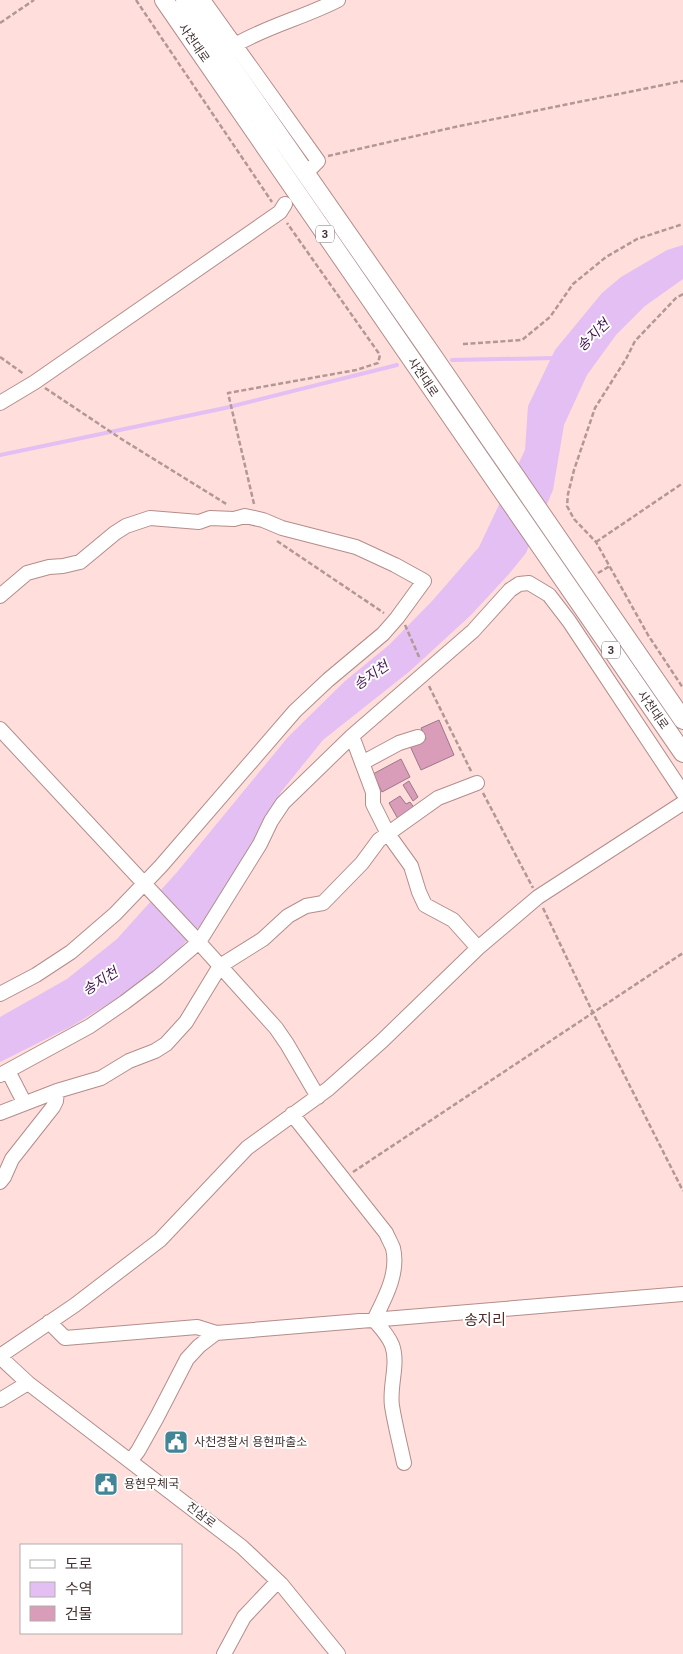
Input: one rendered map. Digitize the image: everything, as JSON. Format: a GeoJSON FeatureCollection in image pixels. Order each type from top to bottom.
{"type":"FeatureCollection","features":[{"type":"Feature","properties":{"kind":"main road","name":"사천대로"},"geometry":{"type":"LineString","coordinates":[[164,0],[683,753]]}},
{"type":"Feature","properties":{"kind":"main road","name":"사천대로"},"geometry":{"type":"LineString","coordinates":[[185,0],[683,720]]}},
{"type":"Feature","properties":{"kind":"street"},"geometry":{"type":"LineString","coordinates":[[203,0],[235,44],[315,165]]}},
{"type":"Feature","properties":{"kind":"street"},"geometry":{"type":"LineString","coordinates":[[235,44],[253,34],[338,0]]}},
{"type":"Feature","properties":{"kind":"street"},"geometry":{"type":"LineString","coordinates":[[0,404],[35,382],[280,212],[286,204]]}},
{"type":"Feature","properties":{"kind":"street"},"geometry":{"type":"LineString","coordinates":[[0,596],[27,573],[80,562],[126,526],[150,518],[199,522],[210,518],[234,519],[245,516],[263,520],[282,528],[356,547],[395,564],[424,581],[383,634],[328,680],[295,711],[148,887],[71,952],[36,975],[0,994]]}},
{"type":"Feature","properties":{"kind":"street"},"geometry":{"type":"LineString","coordinates":[[24,1102],[4,1073],[90,1026],[158,977],[197,939],[260,844],[271,821],[283,803],[352,736],[473,631],[510,590],[519,584],[530,583],[549,596],[569,621],[683,793]]}},
{"type":"Feature","properties":{"kind":"street"},"geometry":{"type":"LineString","coordinates":[[0,729],[197,939],[276,1028],[318,1097]]}},
{"type":"Feature","properties":{"kind":"street"},"geometry":{"type":"LineString","coordinates":[[352,736],[373,792],[373,804],[388,834],[411,866],[425,905],[453,920],[478,948]]}},
{"type":"Feature","properties":{"kind":"street"},"geometry":{"type":"LineString","coordinates":[[362,763],[399,743],[418,737]]}},
{"type":"Feature","properties":{"kind":"street"},"geometry":{"type":"LineString","coordinates":[[0,1113],[24,1102],[101,1078],[129,1061],[155,1051],[166,1044],[186,1022],[220,966],[263,939],[288,916],[306,906],[323,903],[362,863],[379,840],[438,798],[478,783]]}},
{"type":"Feature","properties":{"kind":"street"},"geometry":{"type":"LineString","coordinates":[[0,1357],[160,1240],[247,1148],[318,1097],[382,1041],[478,948],[538,896],[683,803]]}},
{"type":"Feature","properties":{"kind":"street"},"geometry":{"type":"LineString","coordinates":[[0,1182],[12,1159],[53,1107],[56,1100],[56,1091]]}},
{"type":"Feature","properties":{"kind":"street"},"geometry":{"type":"LineString","coordinates":[[292,1114],[386,1233],[393,1248],[394,1271],[387,1294],[374,1320]]}},
{"type":"Feature","properties":{"kind":"street"},"geometry":{"type":"LineString","coordinates":[[49,1322],[65,1338],[197,1327],[216,1333],[683,1294]]}},
{"type":"Feature","properties":{"kind":"street"},"geometry":{"type":"LineString","coordinates":[[374,1320],[386,1334],[392,1346],[394,1356],[391,1390],[392,1405],[404,1462]]}},
{"type":"Feature","properties":{"kind":"street"},"geometry":{"type":"LineString","coordinates":[[131,1460],[157,1417],[187,1359],[198,1346],[216,1333]]}},
{"type":"Feature","properties":{"kind":"street","name":"진삼로"},"geometry":{"type":"LineString","coordinates":[[0,1357],[28,1383],[131,1460],[242,1547],[278,1581],[338,1654]]}},
{"type":"Feature","properties":{"kind":"street"},"geometry":{"type":"LineString","coordinates":[[0,1400],[28,1383]]}},
{"type":"Feature","properties":{"kind":"street"},"geometry":{"type":"LineString","coordinates":[[224,1654],[244,1618],[278,1581]]}},
{"type":"Feature","properties":{"kind":"path"},"geometry":{"type":"LineString","coordinates":[[0,23],[34,0]]}},
{"type":"Feature","properties":{"kind":"path"},"geometry":{"type":"LineString","coordinates":[[315,165],[327,156],[344,151],[683,82]]}},
{"type":"Feature","properties":{"kind":"path"},"geometry":{"type":"LineString","coordinates":[[463,344],[522,340],[550,317],[573,284],[606,257],[637,239],[683,224]]}},
{"type":"Feature","properties":{"kind":"path"},"geometry":{"type":"LineString","coordinates":[[683,294],[676,298],[635,341],[595,408],[574,470],[567,506],[574,519],[596,542],[648,635],[683,688]]}},
{"type":"Feature","properties":{"kind":"path"},"geometry":{"type":"LineString","coordinates":[[0,357],[123,440]]}},
{"type":"Feature","properties":{"kind":"path"},"geometry":{"type":"LineString","coordinates":[[229,398],[256,516],[245,516]]}},
{"type":"Feature","properties":{"kind":"path"},"geometry":{"type":"LineString","coordinates":[[596,542],[683,484]]}},
{"type":"Feature","properties":{"kind":"path"},"geometry":{"type":"LineString","coordinates":[[597,574],[610,566]]}},
{"type":"Feature","properties":{"kind":"path"},"geometry":{"type":"LineString","coordinates":[[404,623],[420,659]]}},
{"type":"Feature","properties":{"kind":"path"},"geometry":{"type":"LineString","coordinates":[[538,896],[593,1013],[683,1192]]}},
{"type":"Feature","properties":{"kind":"path"},"geometry":{"type":"LineString","coordinates":[[344,1179],[376,1155],[683,954]]}},
{"type":"Feature","properties":{"kind":"water","name":"송지천"},"geometry":{"type":"Polygon","coordinates":[[[683,245],[683,279],[645,306],[616,335],[587,375],[564,425],[553,490],[526,553],[509,574],[471,615],[410,671],[323,740],[281,792],[254,842],[206,919],[163,967],[141,984],[72,1026],[0,1062],[0,1017],[67,979],[117,939],[178,871],[288,737],[345,681],[389,645],[433,600],[479,547],[525,450],[528,406],[555,350],[602,293],[621,277],[667,250],[683,245]]]}},
{"type":"Feature","properties":{"kind":"building"},"geometry":{"type":"Polygon","coordinates":[[[439,720],[454,755],[421,770],[410,746],[426,739],[421,728],[439,720]]]}},
{"type":"Feature","properties":{"kind":"building"},"geometry":{"type":"Polygon","coordinates":[[[401,759],[410,777],[382,792],[373,774],[401,759]]]}},
{"type":"Feature","properties":{"kind":"building"},"geometry":{"type":"Polygon","coordinates":[[[409,781],[418,797],[413,801],[403,785],[409,781]]]}},
{"type":"Feature","properties":{"kind":"building"},"geometry":{"type":"Polygon","coordinates":[[[400,796],[406,804],[410,802],[415,809],[398,819],[389,803],[400,796]]]}},
{"type":"Feature","properties":{"kind":"waterway"},"geometry":{"type":"LineString","coordinates":[[452,360],[555,358]]}},
{"type":"Feature","properties":{"kind":"waterway"},"geometry":{"type":"LineString","coordinates":[[0,455],[225,408],[397,365]]}},
{"type":"Feature","properties":{"kind":"place","name":"사천경찰서 용현파출소"},"geometry":{"type":"Point","coordinates":[176,1442]}},
{"type":"Feature","properties":{"kind":"place","name":"용현우체국"},"geometry":{"type":"Point","coordinates":[106,1484]}},
{"type":"Feature","properties":{"kind":"district","name":"송지리"},"geometry":{"type":"Point","coordinates":[485,1320]}}]}
